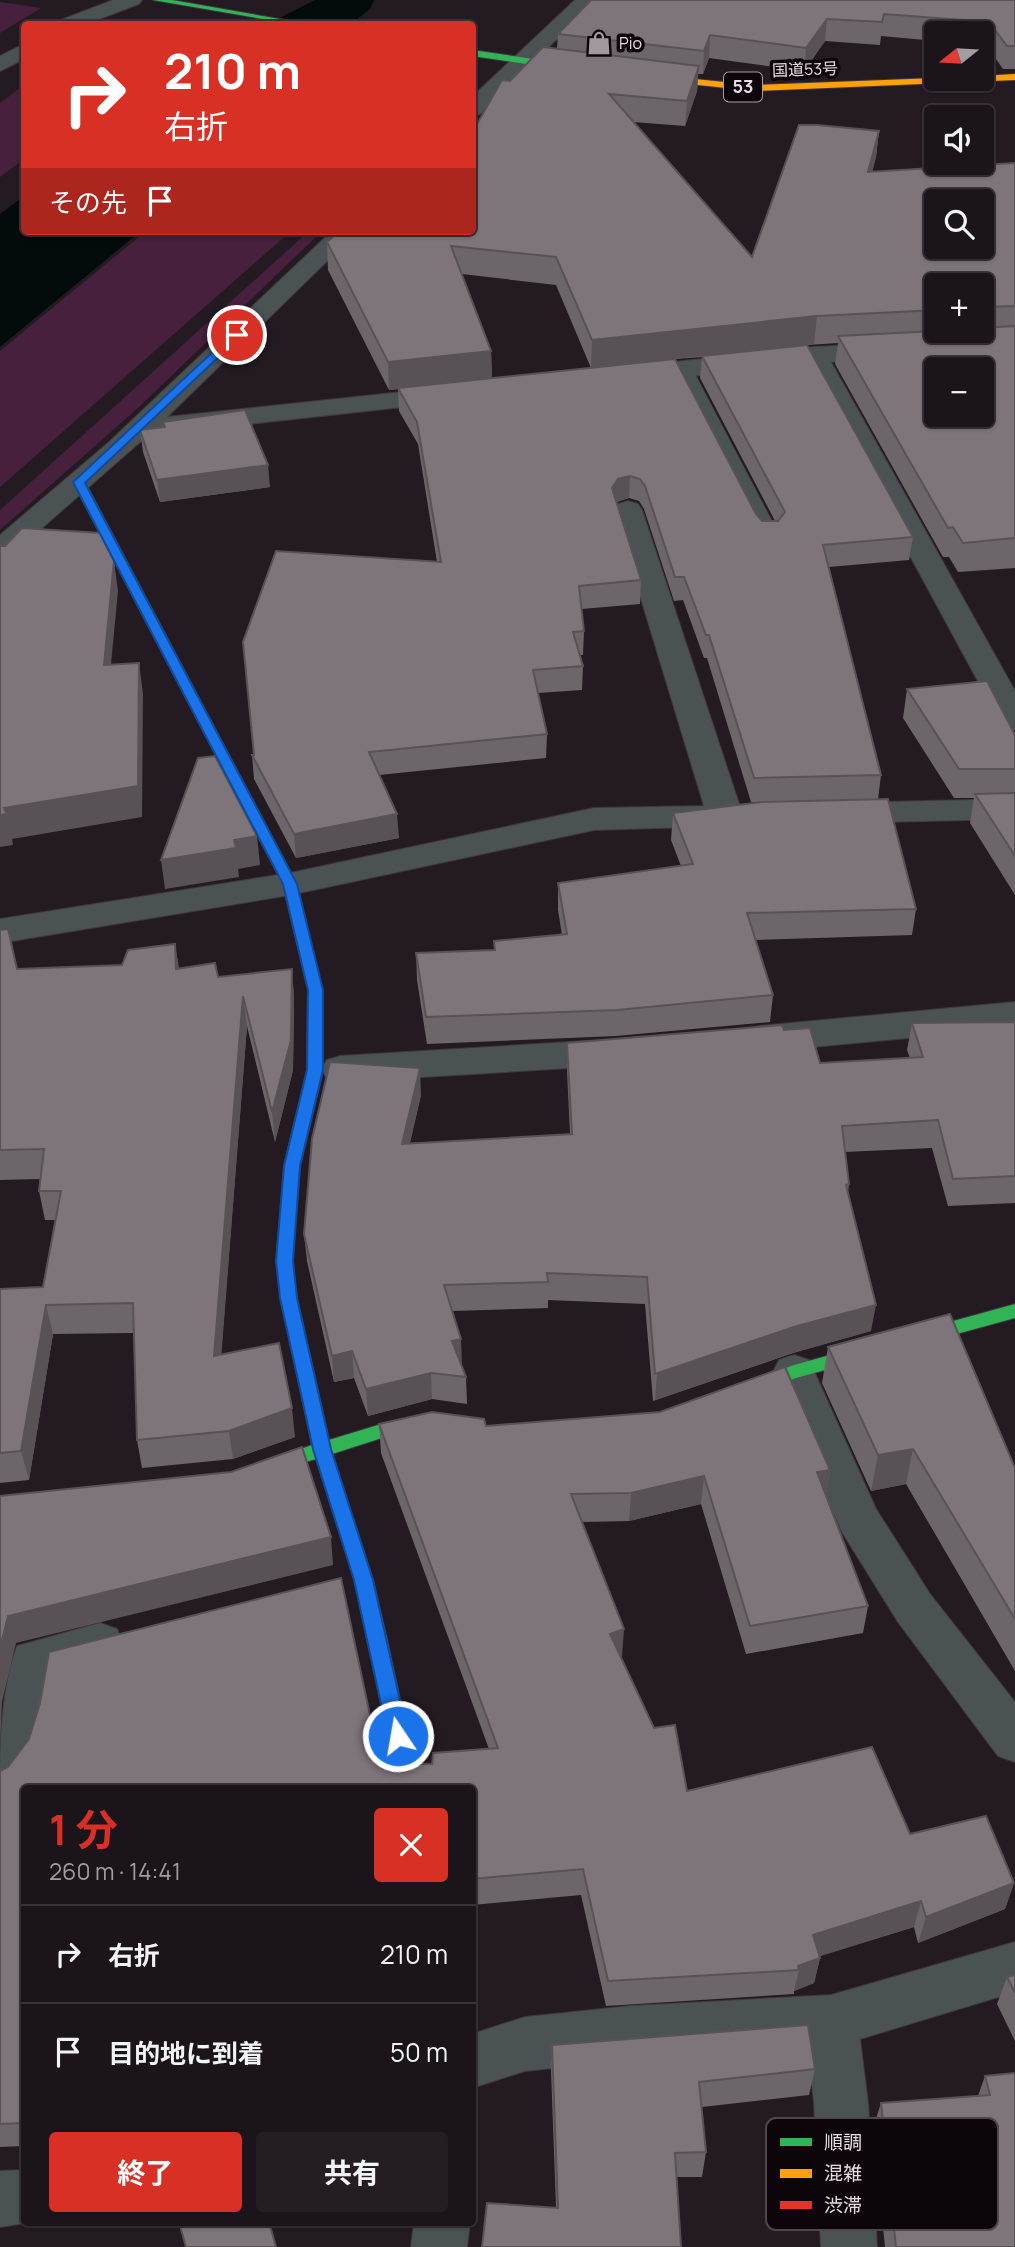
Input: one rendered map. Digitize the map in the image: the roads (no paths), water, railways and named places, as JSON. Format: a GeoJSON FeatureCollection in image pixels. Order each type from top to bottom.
{"type":"FeatureCollection","features":[{"type":"Feature","properties":{"kind":"main road"},"geometry":{"type":"LineString","coordinates":[[159,0],[286,21]]}},
{"type":"Feature","properties":{"kind":"main road"},"geometry":{"type":"LineString","coordinates":[[476,54],[601,72]]}},
{"type":"Feature","properties":{"kind":"main road","name":"国道53号"},"geometry":{"type":"LineString","coordinates":[[623,75],[755,88],[1015,77]]}},
{"type":"Feature","properties":{"kind":"main road"},"geometry":{"type":"LineString","coordinates":[[79,482],[290,884],[315,990],[315,1070],[292,1166],[284,1261],[289,1298],[322,1449],[344,1585],[408,1785]]}},
{"type":"Feature","properties":{"kind":"main road"},"geometry":{"type":"LineString","coordinates":[[720,1399],[794,1372],[1015,1311]]}},
{"type":"Feature","properties":{"kind":"main road"},"geometry":{"type":"LineString","coordinates":[[285,1462],[388,1429],[446,1421]]}},
{"type":"Feature","properties":{"kind":"street"},"geometry":{"type":"LineString","coordinates":[[76,21],[132,0]]}},
{"type":"Feature","properties":{"kind":"street"},"geometry":{"type":"LineString","coordinates":[[476,105],[587,0]]}},
{"type":"Feature","properties":{"kind":"street"},"geometry":{"type":"LineString","coordinates":[[0,65],[21,52]]}},
{"type":"Feature","properties":{"kind":"street"},"geometry":{"type":"LineString","coordinates":[[0,550],[138,428],[342,235]]}},
{"type":"Feature","properties":{"kind":"street"},"geometry":{"type":"LineString","coordinates":[[600,378],[814,355],[908,350]]}},
{"type":"Feature","properties":{"kind":"street"},"geometry":{"type":"LineString","coordinates":[[814,355],[1015,720]]}},
{"type":"Feature","properties":{"kind":"street"},"geometry":{"type":"LineString","coordinates":[[138,428],[477,392]]}},
{"type":"Feature","properties":{"kind":"street"},"geometry":{"type":"LineString","coordinates":[[628,510],[723,816]]}},
{"type":"Feature","properties":{"kind":"street"},"geometry":{"type":"LineString","coordinates":[[804,814],[1015,808]]}},
{"type":"Feature","properties":{"kind":"street"},"geometry":{"type":"LineString","coordinates":[[0,931],[290,884],[594,819],[764,815]]}},
{"type":"Feature","properties":{"kind":"street"},"geometry":{"type":"LineString","coordinates":[[730,1042],[1015,1015]]}},
{"type":"Feature","properties":{"kind":"street"},"geometry":{"type":"LineString","coordinates":[[315,1070],[485,1062],[654,1049]]}},
{"type":"Feature","properties":{"kind":"street"},"geometry":{"type":"LineString","coordinates":[[794,1372],[858,1520],[914,1608],[1015,1740]]}},
{"type":"Feature","properties":{"kind":"street"},"geometry":{"type":"LineString","coordinates":[[0,1778],[14,1757],[34,1661],[137,1635]]}},
{"type":"Feature","properties":{"kind":"street"},"geometry":{"type":"LineString","coordinates":[[476,2060],[525,2044],[630,2032],[831,2021],[1015,1967]]}},
{"type":"Feature","properties":{"kind":"street"},"geometry":{"type":"LineString","coordinates":[[831,2021],[842,2118]]}},
{"type":"Feature","properties":{"kind":"street"},"geometry":{"type":"LineString","coordinates":[[0,2199],[21,2198]]}},
{"type":"Feature","properties":{"kind":"street"},"geometry":{"type":"LineString","coordinates":[[439,2247],[442,2226]]}},
{"type":"Feature","properties":{"kind":"lane"},"geometry":{"type":"LineString","coordinates":[[682,370],[768,536]]}},
{"type":"Feature","properties":{"kind":"place","name":"Pio"},"geometry":{"type":"Point","coordinates":[599,43]}}]}
